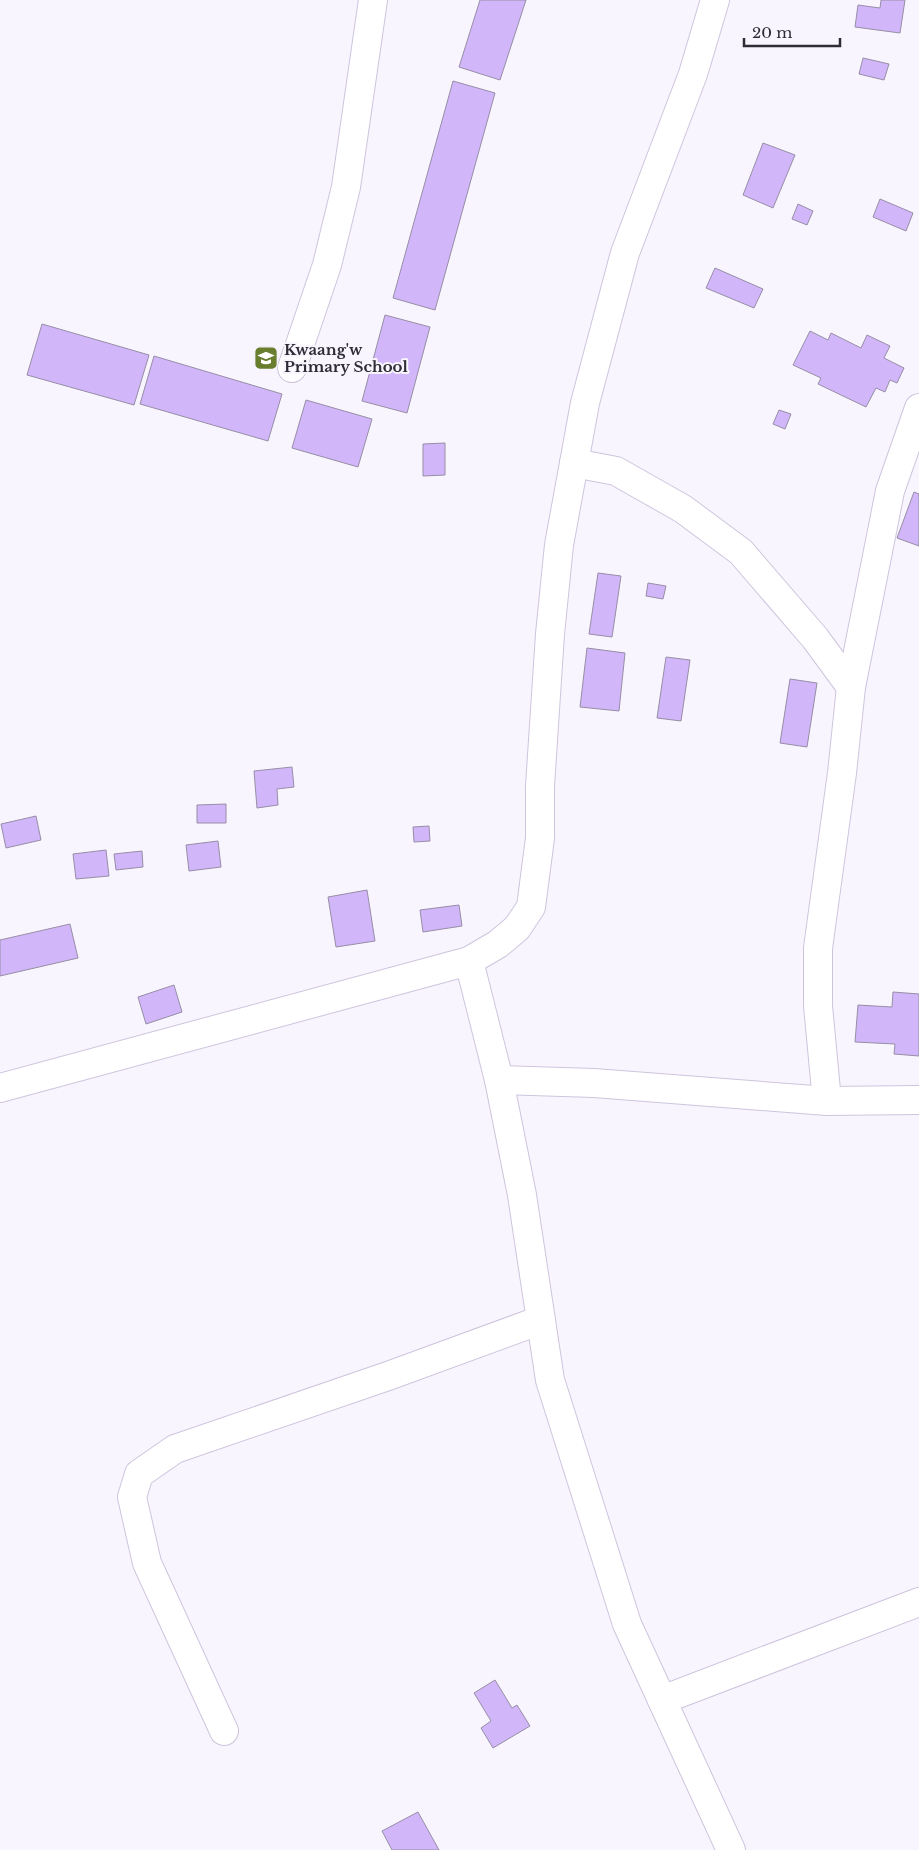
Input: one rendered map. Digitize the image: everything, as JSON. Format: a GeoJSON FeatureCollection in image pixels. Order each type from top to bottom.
{"type":"FeatureCollection","features":[{"type":"Feature","properties":{"kind":"street"},"geometry":{"type":"LineString","coordinates":[[292,368],[327,265],[346,187],[372,0]]}},
{"type":"Feature","properties":{"kind":"street"},"geometry":{"type":"LineString","coordinates":[[0,1088],[469,961],[498,944],[517,928],[531,907],[540,838],[540,786],[550,634],[559,545],[585,403],[626,253],[693,74],[714,0]]}},
{"type":"Feature","properties":{"kind":"street"},"geometry":{"type":"LineString","coordinates":[[827,1101],[818,1006],[818,948],[842,773],[851,687],[890,492],[919,408]]}},
{"type":"Feature","properties":{"kind":"street"},"geometry":{"type":"LineString","coordinates":[[574,463],[616,471],[683,509],[741,552],[815,638],[851,687]]}},
{"type":"Feature","properties":{"kind":"street"},"geometry":{"type":"LineString","coordinates":[[469,961],[499,1080],[522,1195],[550,1380],[627,1624],[731,1850]]}},
{"type":"Feature","properties":{"kind":"street"},"geometry":{"type":"LineString","coordinates":[[499,1080],[594,1083],[827,1101],[919,1100]]}},
{"type":"Feature","properties":{"kind":"street"},"geometry":{"type":"LineString","coordinates":[[224,1731],[148,1563],[132,1497],[140,1474],[175,1449],[379,1380],[540,1320]]}},
{"type":"Feature","properties":{"kind":"street"},"geometry":{"type":"LineString","coordinates":[[662,1700],[919,1602]]}},
{"type":"Feature","properties":{"kind":"building"},"geometry":{"type":"Polygon","coordinates":[[[480,0],[526,0],[500,80],[459,67],[480,0]]]}},
{"type":"Feature","properties":{"kind":"building"},"geometry":{"type":"Polygon","coordinates":[[[881,0],[905,0],[900,33],[855,27],[858,5],[880,8],[881,0]]]}},
{"type":"Feature","properties":{"kind":"building"},"geometry":{"type":"Polygon","coordinates":[[[863,58],[889,64],[884,80],[859,74],[863,58]]]}},
{"type":"Feature","properties":{"kind":"building"},"geometry":{"type":"Polygon","coordinates":[[[453,81],[495,93],[435,310],[393,298],[453,81]]]}},
{"type":"Feature","properties":{"kind":"building"},"geometry":{"type":"Polygon","coordinates":[[[763,143],[795,155],[773,208],[743,195],[763,143]]]}},
{"type":"Feature","properties":{"kind":"building"},"geometry":{"type":"Polygon","coordinates":[[[880,199],[913,213],[906,231],[873,217],[880,199]]]}},
{"type":"Feature","properties":{"kind":"building"},"geometry":{"type":"Polygon","coordinates":[[[798,204],[813,211],[807,225],[792,219],[798,204]]]}},
{"type":"Feature","properties":{"kind":"building"},"geometry":{"type":"Polygon","coordinates":[[[715,268],[763,289],[754,308],[706,288],[715,268]]]}},
{"type":"Feature","properties":{"kind":"building"},"geometry":{"type":"Polygon","coordinates":[[[385,315],[430,327],[407,413],[362,401],[385,315]]]}},
{"type":"Feature","properties":{"kind":"building"},"geometry":{"type":"Polygon","coordinates":[[[42,324],[149,355],[134,405],[27,375],[42,324]]]}},
{"type":"Feature","properties":{"kind":"building"},"geometry":{"type":"Polygon","coordinates":[[[810,331],[828,340],[831,333],[861,348],[867,335],[890,346],[884,358],[904,368],[897,383],[890,380],[885,392],[876,388],[866,407],[818,384],[821,378],[793,365],[810,331]]]}},
{"type":"Feature","properties":{"kind":"building"},"geometry":{"type":"Polygon","coordinates":[[[154,356],[282,394],[268,441],[140,404],[154,356]]]}},
{"type":"Feature","properties":{"kind":"building"},"geometry":{"type":"Polygon","coordinates":[[[306,400],[372,419],[358,467],[292,448],[306,400]]]}},
{"type":"Feature","properties":{"kind":"building"},"geometry":{"type":"Polygon","coordinates":[[[779,410],[791,414],[785,429],[773,424],[779,410]]]}},
{"type":"Feature","properties":{"kind":"building"},"geometry":{"type":"Polygon","coordinates":[[[445,443],[445,475],[423,476],[423,444],[445,443]]]}},
{"type":"Feature","properties":{"kind":"building"},"geometry":{"type":"Polygon","coordinates":[[[914,492],[919,494],[919,546],[897,538],[914,492]]]}},
{"type":"Feature","properties":{"kind":"building"},"geometry":{"type":"Polygon","coordinates":[[[598,573],[621,576],[612,637],[589,634],[598,573]]]}},
{"type":"Feature","properties":{"kind":"building"},"geometry":{"type":"Polygon","coordinates":[[[648,583],[666,586],[663,599],[646,596],[648,583]]]}},
{"type":"Feature","properties":{"kind":"building"},"geometry":{"type":"Polygon","coordinates":[[[587,648],[625,653],[619,711],[580,707],[587,648]]]}},
{"type":"Feature","properties":{"kind":"building"},"geometry":{"type":"Polygon","coordinates":[[[666,657],[690,660],[681,721],[657,718],[666,657]]]}},
{"type":"Feature","properties":{"kind":"building"},"geometry":{"type":"Polygon","coordinates":[[[790,679],[817,683],[807,747],[780,743],[790,679]]]}},
{"type":"Feature","properties":{"kind":"building"},"geometry":{"type":"Polygon","coordinates":[[[292,767],[294,787],[277,789],[278,805],[257,808],[254,771],[292,767]]]}},
{"type":"Feature","properties":{"kind":"building"},"geometry":{"type":"Polygon","coordinates":[[[226,804],[226,823],[197,823],[197,805],[226,804]]]}},
{"type":"Feature","properties":{"kind":"building"},"geometry":{"type":"Polygon","coordinates":[[[36,816],[41,840],[6,848],[1,824],[36,816]]]}},
{"type":"Feature","properties":{"kind":"building"},"geometry":{"type":"Polygon","coordinates":[[[429,826],[430,841],[414,842],[413,827],[429,826]]]}},
{"type":"Feature","properties":{"kind":"building"},"geometry":{"type":"Polygon","coordinates":[[[218,841],[221,867],[189,871],[186,845],[218,841]]]}},
{"type":"Feature","properties":{"kind":"building"},"geometry":{"type":"Polygon","coordinates":[[[106,850],[109,876],[76,879],[73,854],[106,850]]]}},
{"type":"Feature","properties":{"kind":"building"},"geometry":{"type":"Polygon","coordinates":[[[142,851],[143,867],[116,870],[114,854],[142,851]]]}},
{"type":"Feature","properties":{"kind":"building"},"geometry":{"type":"Polygon","coordinates":[[[367,890],[375,941],[336,947],[328,897],[367,890]]]}},
{"type":"Feature","properties":{"kind":"building"},"geometry":{"type":"Polygon","coordinates":[[[459,905],[462,926],[423,932],[420,910],[459,905]]]}},
{"type":"Feature","properties":{"kind":"building"},"geometry":{"type":"Polygon","coordinates":[[[70,924],[78,958],[0,976],[0,940],[70,924]]]}},
{"type":"Feature","properties":{"kind":"building"},"geometry":{"type":"Polygon","coordinates":[[[174,985],[182,1012],[146,1024],[138,997],[174,985]]]}},
{"type":"Feature","properties":{"kind":"building"},"geometry":{"type":"Polygon","coordinates":[[[893,992],[919,994],[919,1056],[894,1054],[895,1044],[855,1042],[858,1005],[892,1007],[893,992]]]}},
{"type":"Feature","properties":{"kind":"building"},"geometry":{"type":"Polygon","coordinates":[[[495,1680],[512,1708],[517,1705],[530,1726],[493,1748],[481,1728],[491,1721],[474,1693],[495,1680]]]}},
{"type":"Feature","properties":{"kind":"building"},"geometry":{"type":"Polygon","coordinates":[[[418,1812],[439,1850],[392,1850],[382,1831],[418,1812]]]}},
{"type":"Feature","properties":{"kind":"place","name":"Kwaang'w Primary School"},"geometry":{"type":"Point","coordinates":[266,358]}}]}
